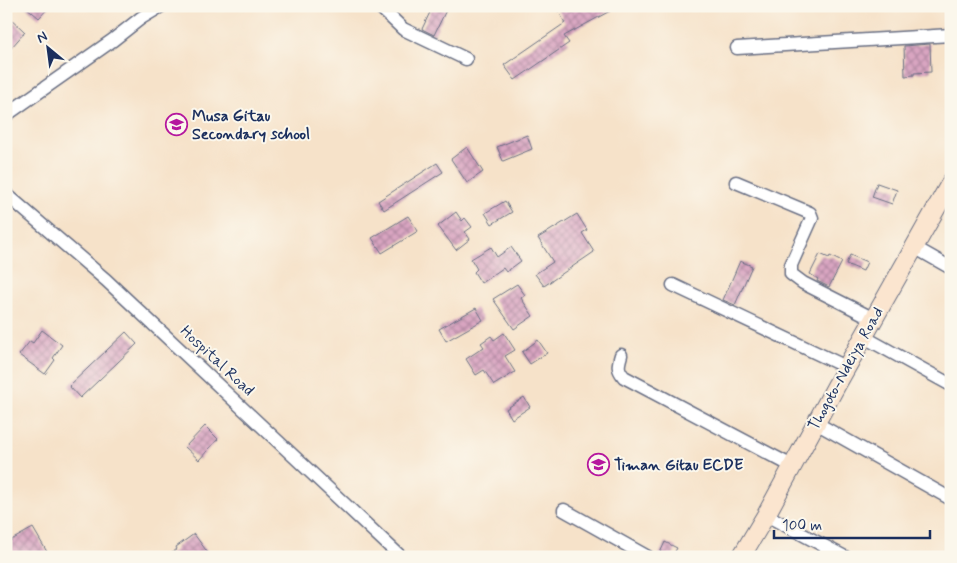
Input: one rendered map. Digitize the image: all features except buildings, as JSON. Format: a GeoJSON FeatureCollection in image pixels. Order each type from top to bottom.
{"type":"FeatureCollection","features":[{"type":"Feature","properties":{"kind":"main road","name":"Thogoto-Ndeiya Road"},"geometry":{"type":"LineString","coordinates":[[741,557],[951,182]]}},
{"type":"Feature","properties":{"kind":"street"},"geometry":{"type":"LineString","coordinates":[[6,115],[113,40],[141,18],[161,6]]}},
{"type":"Feature","properties":{"kind":"street"},"geometry":{"type":"LineString","coordinates":[[379,6],[403,29],[466,60]]}},
{"type":"Feature","properties":{"kind":"street"},"geometry":{"type":"LineString","coordinates":[[737,48],[951,35]]}},
{"type":"Feature","properties":{"kind":"street"},"geometry":{"type":"LineString","coordinates":[[736,182],[810,214],[812,218],[790,265],[791,274],[804,283],[874,319]]}},
{"type":"Feature","properties":{"kind":"street","name":"Hospital Road"},"geometry":{"type":"LineString","coordinates":[[6,194],[106,280],[401,557]]}},
{"type":"Feature","properties":{"kind":"street"},"geometry":{"type":"LineString","coordinates":[[914,247],[951,268]]}},
{"type":"Feature","properties":{"kind":"street"},"geometry":{"type":"LineString","coordinates":[[673,285],[846,367]]}},
{"type":"Feature","properties":{"kind":"street"},"geometry":{"type":"LineString","coordinates":[[864,336],[951,385]]}},
{"type":"Feature","properties":{"kind":"street"},"geometry":{"type":"LineString","coordinates":[[621,355],[618,369],[624,377],[792,466]]}},
{"type":"Feature","properties":{"kind":"street"},"geometry":{"type":"LineString","coordinates":[[816,423],[951,499]]}},
{"type":"Feature","properties":{"kind":"street"},"geometry":{"type":"LineString","coordinates":[[564,510],[648,557]]}},
{"type":"Feature","properties":{"kind":"street"},"geometry":{"type":"LineString","coordinates":[[766,515],[845,557]]}},
{"type":"Feature","properties":{"kind":"place","name":"Musa Gitau Secondary school"},"geometry":{"type":"Point","coordinates":[176,125]}},
{"type":"Feature","properties":{"kind":"place","name":"Timan Gitau ECDE"},"geometry":{"type":"Point","coordinates":[598,465]}}]}
